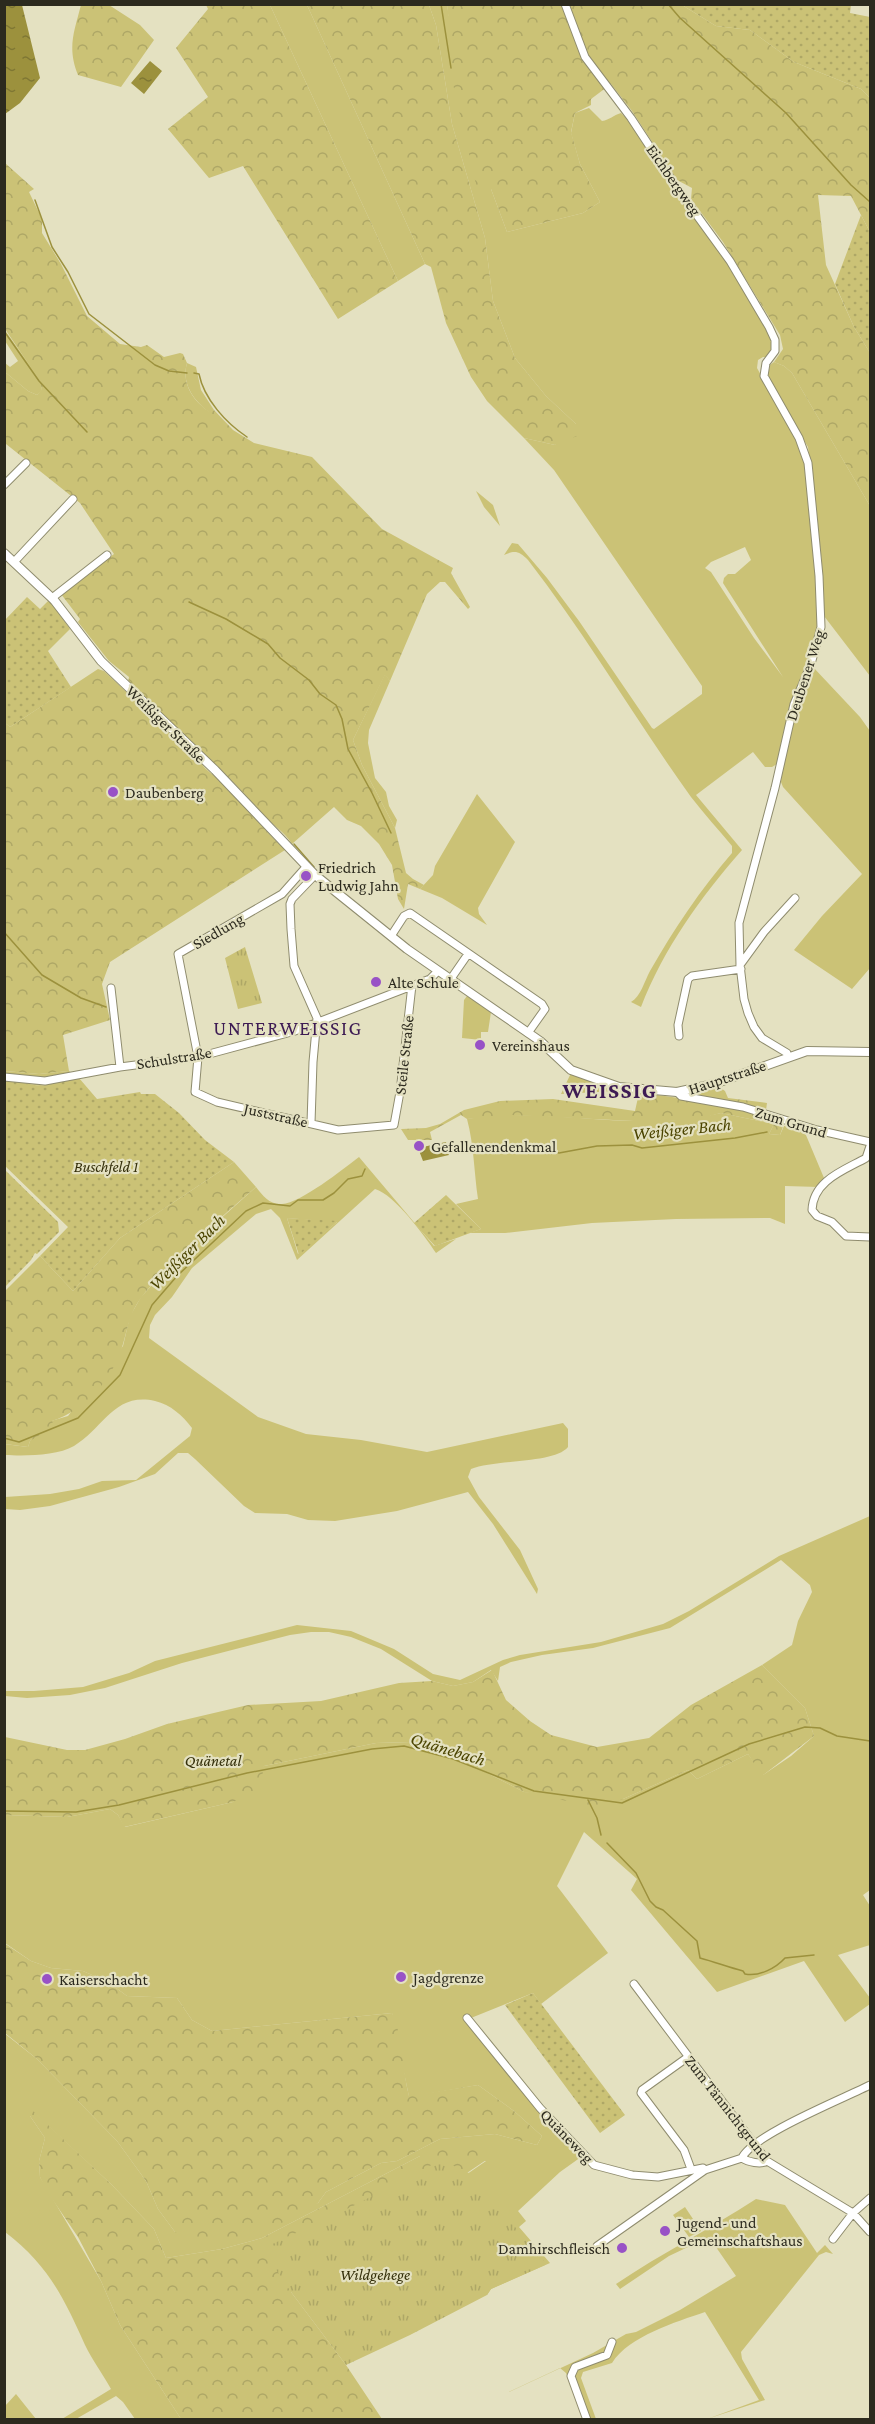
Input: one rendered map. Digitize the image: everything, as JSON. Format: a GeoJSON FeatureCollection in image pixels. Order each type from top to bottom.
{"type":"FeatureCollection","features":[{"type":"Feature","properties":{"kind":"street","name":"Eichbergweg"},"geometry":{"type":"LineString","coordinates":[[565,4],[585,57],[631,118],[677,188],[730,261],[769,327],[776,347],[771,357]]}},
{"type":"Feature","properties":{"kind":"street","name":"Deubener Weg"},"geometry":{"type":"LineString","coordinates":[[771,357],[764,368],[764,376],[799,438],[808,463],[819,576],[821,627],[815,652],[794,704],[775,788],[747,888],[739,922],[740,967],[744,999],[754,1027],[762,1038],[786,1052],[788,1056]]}},
{"type":"Feature","properties":{"kind":"street"},"geometry":{"type":"LineString","coordinates":[[4,485],[26,463]]}},
{"type":"Feature","properties":{"kind":"street"},"geometry":{"type":"LineString","coordinates":[[14,562],[73,499]]}},
{"type":"Feature","properties":{"kind":"street","name":"Weißiger Straße"},"geometry":{"type":"LineString","coordinates":[[5,555],[52,598],[102,661],[215,770],[286,845]]}},
{"type":"Feature","properties":{"kind":"street"},"geometry":{"type":"LineString","coordinates":[[52,598],[106,555]]}},
{"type":"Feature","properties":{"kind":"street","name":"Hauptstraße"},"geometry":{"type":"LineString","coordinates":[[286,845],[315,875],[391,936],[450,980],[528,1033],[571,1070],[619,1087],[677,1092],[714,1084],[788,1056],[818,1050],[870,1052]]}},
{"type":"Feature","properties":{"kind":"street","name":"Siedlung"},"geometry":{"type":"LineString","coordinates":[[198,1057],[178,954],[285,892],[306,867]]}},
{"type":"Feature","properties":{"kind":"street"},"geometry":{"type":"LineString","coordinates":[[311,1123],[317,1018],[297,974],[292,956],[290,904],[315,875]]}},
{"type":"Feature","properties":{"kind":"street"},"geometry":{"type":"LineString","coordinates":[[285,892],[292,899]]}},
{"type":"Feature","properties":{"kind":"street"},"geometry":{"type":"LineString","coordinates":[[679,1036],[678,1025],[688,979],[740,967],[764,932],[795,898]]}},
{"type":"Feature","properties":{"kind":"street"},"geometry":{"type":"LineString","coordinates":[[391,936],[404,916],[410,913],[544,1006],[545,1009],[528,1033]]}},
{"type":"Feature","properties":{"kind":"street"},"geometry":{"type":"LineString","coordinates":[[450,980],[468,954]]}},
{"type":"Feature","properties":{"kind":"street","name":"Schulstraße"},"geometry":{"type":"LineString","coordinates":[[4,1077],[45,1081],[120,1067],[198,1057],[295,1031],[430,979],[438,971]]}},
{"type":"Feature","properties":{"kind":"street","name":"Steile Straße"},"geometry":{"type":"LineString","coordinates":[[394,1125],[412,985]]}},
{"type":"Feature","properties":{"kind":"street"},"geometry":{"type":"LineString","coordinates":[[111,988],[120,1067]]}},
{"type":"Feature","properties":{"kind":"street","name":"Juststraße"},"geometry":{"type":"LineString","coordinates":[[198,1057],[194,1088],[198,1095],[218,1102],[346,1130],[394,1125]]}},
{"type":"Feature","properties":{"kind":"street","name":"Zum Grund"},"geometry":{"type":"LineString","coordinates":[[677,1092],[681,1096],[743,1107],[870,1144],[866,1158],[833,1176],[820,1189],[814,1200],[814,1213],[832,1222],[842,1234],[870,1237]]}},
{"type":"Feature","properties":{"kind":"street","name":"Zum Tännichtgrund"},"geometry":{"type":"LineString","coordinates":[[634,1984],[767,2161],[854,2213],[870,2232]]}},
{"type":"Feature","properties":{"kind":"street","name":"Quäneweg"},"geometry":{"type":"LineString","coordinates":[[467,2018],[540,2108],[594,2165],[632,2175],[657,2178],[691,2169],[703,2168],[705,2170]]}},
{"type":"Feature","properties":{"kind":"street"},"geometry":{"type":"LineString","coordinates":[[688,2057],[641,2093],[684,2150],[691,2169]]}},
{"type":"Feature","properties":{"kind":"street"},"geometry":{"type":"LineString","coordinates":[[597,2246],[705,2170],[742,2158],[744,2153],[754,2146],[799,2119],[870,2085]]}},
{"type":"Feature","properties":{"kind":"street"},"geometry":{"type":"LineString","coordinates":[[742,2158],[746,2161],[762,2163],[767,2161]]}},
{"type":"Feature","properties":{"kind":"street"},"geometry":{"type":"LineString","coordinates":[[833,2238],[870,2198]]}},
{"type":"Feature","properties":{"kind":"street"},"geometry":{"type":"LineString","coordinates":[[587,2420],[571,2376],[572,2370],[607,2355],[612,2342]]}},
{"type":"Feature","properties":{"kind":"green space"},"geometry":{"type":"Polygon","coordinates":[[[81,5],[109,5],[140,25],[154,40],[121,87],[78,75],[72,48],[81,5]]]}},
{"type":"Feature","properties":{"kind":"green space"},"geometry":{"type":"Polygon","coordinates":[[[206,5],[270,5],[398,281],[338,319],[243,166],[209,178],[168,129],[208,97],[176,48],[208,9],[206,5]]]}},
{"type":"Feature","properties":{"kind":"green space"},"geometry":{"type":"Polygon","coordinates":[[[270,5],[307,5],[425,264],[398,281],[270,5]]]}},
{"type":"Feature","properties":{"kind":"green space"},"geometry":{"type":"Polygon","coordinates":[[[307,5],[429,5],[436,25],[452,124],[485,238],[493,301],[515,358],[546,396],[576,424],[577,436],[555,445],[524,438],[487,401],[471,377],[446,323],[431,267],[425,264],[307,5]]]}},
{"type":"Feature","properties":{"kind":"green space"},"geometry":{"type":"Polygon","coordinates":[[[429,5],[447,5],[478,189],[491,189],[507,232],[583,213],[600,202],[580,164],[571,133],[575,113],[589,108],[602,121],[621,113],[625,117],[699,221],[766,325],[773,351],[769,357],[758,360],[757,368],[797,440],[806,464],[820,607],[817,639],[810,654],[813,655],[785,726],[777,764],[765,767],[753,752],[696,795],[742,850],[684,924],[650,985],[641,1007],[631,1002],[640,992],[659,955],[688,910],[732,853],[732,846],[691,797],[528,560],[517,552],[504,555],[512,543],[518,544],[547,578],[652,728],[654,729],[702,694],[702,686],[554,470],[524,438],[555,445],[576,424],[546,396],[515,358],[493,301],[485,238],[452,124],[436,25],[429,5]],[[745,547],[711,562],[705,568],[711,572],[754,638],[783,677],[723,583],[728,574],[735,574],[751,560],[745,547]]]}},
{"type":"Feature","properties":{"kind":"green space"},"geometry":{"type":"Polygon","coordinates":[[[447,5],[682,5],[716,26],[750,30],[794,62],[861,89],[870,98],[870,232],[851,196],[818,195],[826,265],[854,327],[870,353],[870,506],[792,373],[784,366],[774,362],[783,349],[780,335],[723,242],[691,199],[692,188],[677,180],[632,111],[611,84],[591,99],[591,105],[575,113],[571,132],[580,164],[600,202],[583,213],[507,232],[491,189],[477,189],[453,84],[447,5]]]}},
{"type":"Feature","properties":{"kind":"green space"},"geometry":{"type":"Polygon","coordinates":[[[682,5],[851,5],[850,13],[870,17],[870,98],[861,89],[794,62],[750,30],[716,26],[682,5]]]}},
{"type":"Feature","properties":{"kind":"green space"},"geometry":{"type":"Polygon","coordinates":[[[5,163],[34,189],[29,192],[42,219],[42,233],[61,264],[87,316],[120,344],[141,347],[147,345],[164,357],[183,354],[187,363],[187,385],[194,398],[204,408],[210,412],[214,410],[233,430],[254,443],[312,457],[382,529],[453,568],[451,573],[470,607],[468,609],[445,582],[440,582],[427,594],[390,681],[385,675],[353,740],[362,765],[395,828],[406,873],[424,885],[420,889],[408,884],[404,909],[398,899],[392,865],[379,844],[361,826],[347,820],[334,807],[292,844],[215,764],[128,682],[129,677],[109,661],[78,622],[80,619],[61,594],[114,554],[80,503],[5,445],[5,372],[28,391],[37,395],[42,390],[40,381],[5,329],[5,163]]]}},
{"type":"Feature","properties":{"kind":"green space"},"geometry":{"type":"Polygon","coordinates":[[[861,215],[870,232],[870,353],[854,327],[835,284],[861,215]]]}},
{"type":"Feature","properties":{"kind":"green space"},"geometry":{"type":"Polygon","coordinates":[[[4,329],[41,381],[42,391],[37,395],[28,391],[5,372],[5,363],[10,367],[18,361],[5,341],[4,329]]]}},
{"type":"Feature","properties":{"kind":"green space"},"geometry":{"type":"Polygon","coordinates":[[[774,362],[784,366],[792,373],[870,506],[870,676],[824,616],[822,563],[808,447],[775,392],[768,375],[770,365],[774,362]]]}},
{"type":"Feature","properties":{"kind":"green space"},"geometry":{"type":"Polygon","coordinates":[[[187,363],[196,367],[201,390],[214,410],[210,413],[194,397],[187,385],[187,363]]]}},
{"type":"Feature","properties":{"kind":"green space"},"geometry":{"type":"Polygon","coordinates":[[[476,491],[493,505],[500,526],[484,507],[476,491]]]}},
{"type":"Feature","properties":{"kind":"green space"},"geometry":{"type":"Polygon","coordinates":[[[27,597],[40,609],[49,600],[70,629],[48,651],[71,687],[10,727],[4,722],[4,621],[27,597]]]}},
{"type":"Feature","properties":{"kind":"green space"},"geometry":{"type":"Polygon","coordinates":[[[813,667],[860,717],[870,731],[870,968],[852,989],[794,950],[822,916],[862,874],[783,787],[781,782],[788,738],[813,667]]]}},
{"type":"Feature","properties":{"kind":"green space"},"geometry":{"type":"Polygon","coordinates":[[[98,669],[104,671],[199,760],[285,850],[110,962],[102,984],[110,1020],[63,1035],[69,1071],[39,1074],[5,1071],[4,722],[10,727],[98,669]]]}},
{"type":"Feature","properties":{"kind":"green space"},"geometry":{"type":"Polygon","coordinates":[[[385,674],[390,681],[369,730],[368,743],[375,778],[386,792],[389,806],[397,820],[395,828],[362,765],[353,740],[385,674]]]}},
{"type":"Feature","properties":{"kind":"green space"},"geometry":{"type":"Polygon","coordinates":[[[477,794],[515,842],[478,908],[479,914],[487,925],[442,898],[420,889],[433,875],[435,866],[477,794]]]}},
{"type":"Feature","properties":{"kind":"green space"},"geometry":{"type":"Polygon","coordinates":[[[245,947],[262,1003],[238,1009],[225,958],[245,947]]]}},
{"type":"Feature","properties":{"kind":"green space"},"geometry":{"type":"Polygon","coordinates":[[[467,996],[491,1012],[488,1032],[481,1032],[481,1040],[462,1038],[464,1000],[467,996]]]}},
{"type":"Feature","properties":{"kind":"green space"},"geometry":{"type":"Polygon","coordinates":[[[4,1071],[39,1074],[69,1071],[79,1078],[40,1086],[5,1079],[4,1071]]]}},
{"type":"Feature","properties":{"kind":"green space"},"geometry":{"type":"Polygon","coordinates":[[[571,1073],[616,1089],[616,1091],[561,1094],[571,1073]]]}},
{"type":"Feature","properties":{"kind":"green space","name":"Buschfeld 1"},"geometry":{"type":"Polygon","coordinates":[[[79,1078],[97,1099],[140,1092],[141,1094],[155,1094],[179,1113],[205,1140],[234,1162],[120,1238],[73,1291],[40,1256],[68,1227],[5,1166],[4,1079],[40,1086],[79,1078]]]}},
{"type":"Feature","properties":{"kind":"green space"},"geometry":{"type":"Polygon","coordinates":[[[718,1086],[725,1091],[728,1098],[767,1103],[766,1110],[696,1096],[704,1090],[718,1086]]]}},
{"type":"Feature","properties":{"kind":"green space"},"geometry":{"type":"Polygon","coordinates":[[[639,1093],[712,1104],[785,1121],[780,1135],[769,1134],[774,1124],[721,1113],[698,1119],[654,1122],[512,1115],[467,1119],[461,1115],[430,1132],[432,1140],[408,1140],[401,1129],[426,1128],[440,1124],[464,1110],[500,1101],[553,1099],[635,1111],[639,1093]]]}},
{"type":"Feature","properties":{"kind":"green space"},"geometry":{"type":"Polygon","coordinates":[[[721,1113],[774,1124],[769,1134],[780,1135],[784,1126],[803,1128],[824,1178],[819,1187],[785,1186],[785,1224],[770,1218],[676,1219],[592,1223],[505,1233],[469,1233],[481,1229],[456,1204],[478,1199],[473,1149],[467,1119],[507,1115],[643,1121],[695,1118],[721,1113]]]}},
{"type":"Feature","properties":{"kind":"green space"},"geometry":{"type":"Polygon","coordinates":[[[359,1157],[434,1246],[456,1239],[436,1253],[400,1207],[375,1189],[297,1260],[280,1218],[271,1209],[256,1214],[192,1268],[172,1297],[155,1315],[150,1325],[149,1338],[258,1417],[306,1434],[361,1440],[427,1452],[563,1423],[568,1429],[568,1447],[561,1452],[537,1459],[481,1466],[471,1469],[468,1477],[479,1497],[520,1550],[538,1589],[537,1594],[493,1524],[468,1492],[397,1511],[335,1521],[308,1520],[287,1514],[255,1513],[244,1506],[188,1453],[178,1453],[155,1474],[119,1487],[50,1506],[20,1510],[5,1509],[5,1497],[50,1494],[79,1489],[102,1481],[136,1480],[190,1436],[192,1428],[176,1411],[155,1401],[141,1400],[119,1407],[84,1439],[59,1452],[40,1455],[5,1455],[4,1444],[28,1447],[30,1441],[51,1421],[68,1416],[123,1346],[130,1316],[141,1297],[179,1256],[256,1187],[264,1197],[274,1203],[290,1202],[333,1177],[359,1157]],[[287,1218],[298,1254],[337,1222],[287,1218]]]}},
{"type":"Feature","properties":{"kind":"green space"},"geometry":{"type":"Polygon","coordinates":[[[234,1162],[256,1187],[184,1251],[143,1295],[132,1314],[118,1357],[105,1381],[87,1401],[52,1421],[54,1426],[30,1441],[28,1447],[5,1444],[4,1292],[40,1256],[73,1291],[120,1238],[234,1162]]]}},
{"type":"Feature","properties":{"kind":"green space"},"geometry":{"type":"Polygon","coordinates":[[[5,1170],[58,1222],[59,1232],[37,1254],[35,1253],[5,1287],[5,1170]]]}},
{"type":"Feature","properties":{"kind":"green space"},"geometry":{"type":"Polygon","coordinates":[[[446,1195],[481,1229],[435,1246],[414,1223],[446,1195]]]}},
{"type":"Feature","properties":{"kind":"green space"},"geometry":{"type":"Polygon","coordinates":[[[287,1218],[338,1221],[299,1255],[287,1218]]]}},
{"type":"Feature","properties":{"kind":"green space"},"geometry":{"type":"Polygon","coordinates":[[[870,1516],[870,1890],[863,1895],[870,1906],[870,1945],[838,1955],[870,1998],[870,2004],[845,2022],[804,1961],[717,1992],[631,1890],[637,1879],[584,1832],[557,1886],[608,1953],[541,2004],[533,1993],[466,2020],[581,2157],[560,2172],[518,2211],[526,2221],[519,2227],[550,2263],[491,2289],[487,2295],[415,2210],[486,2161],[420,2156],[262,2238],[222,2249],[166,2258],[154,2229],[111,2184],[30,2109],[30,2116],[45,2138],[39,2161],[40,2177],[101,2281],[120,2325],[181,2419],[135,2419],[116,2396],[76,2419],[62,2419],[111,2389],[88,2351],[53,2282],[33,2257],[5,2232],[4,2033],[37,2059],[117,2141],[146,2181],[158,2209],[175,2232],[318,2203],[326,2192],[381,2163],[397,2161],[440,2139],[495,2134],[537,2145],[542,2136],[514,2111],[478,2085],[409,2097],[392,2013],[212,2031],[192,2020],[177,1998],[127,1996],[108,1982],[83,1971],[51,1968],[31,1961],[5,1943],[5,1815],[67,1817],[110,1809],[118,1815],[125,1827],[233,1802],[264,1766],[376,1743],[412,1742],[435,1746],[524,1792],[623,1799],[688,1770],[697,1779],[748,1754],[763,1775],[791,1756],[814,1736],[805,1708],[762,1665],[792,1645],[798,1621],[812,1592],[810,1585],[781,1560],[670,1628],[593,1648],[511,1662],[500,1667],[498,1681],[491,1670],[473,1682],[453,1686],[432,1681],[381,1649],[351,1637],[329,1632],[311,1632],[290,1635],[182,1663],[105,1688],[70,1695],[27,1698],[5,1696],[5,1691],[83,1687],[129,1673],[155,1661],[297,1625],[351,1631],[394,1649],[433,1674],[460,1680],[503,1660],[520,1655],[601,1642],[663,1624],[689,1611],[779,1556],[870,1516]]]}},
{"type":"Feature","properties":{"kind":"green space","name":"Quänetal"},"geometry":{"type":"Polygon","coordinates":[[[762,1665],[805,1708],[814,1736],[762,1776],[748,1754],[697,1779],[688,1770],[623,1799],[596,1807],[524,1792],[435,1746],[412,1742],[376,1743],[264,1766],[260,1788],[233,1802],[124,1827],[118,1815],[110,1809],[67,1817],[5,1815],[5,1737],[67,1750],[85,1750],[167,1724],[248,1705],[321,1701],[399,1683],[432,1681],[453,1686],[473,1682],[492,1670],[506,1700],[530,1721],[551,1735],[597,1747],[649,1738],[691,1705],[762,1665]]]}},
{"type":"Feature","properties":{"kind":"green space"},"geometry":{"type":"Polygon","coordinates":[[[4,1943],[31,1961],[51,1968],[83,1971],[108,1982],[127,1996],[177,1998],[192,2020],[212,2031],[392,2013],[399,2033],[409,2096],[478,2085],[514,2111],[542,2136],[537,2145],[495,2134],[440,2139],[397,2161],[381,2163],[326,2192],[318,2203],[290,2220],[242,2236],[213,2241],[189,2240],[175,2232],[158,2209],[146,2181],[117,2141],[37,2059],[5,2033],[4,1943]]]}},
{"type":"Feature","properties":{"kind":"green space"},"geometry":{"type":"Polygon","coordinates":[[[533,1993],[625,2115],[600,2133],[505,2005],[533,1993]]]}},
{"type":"Feature","properties":{"kind":"green space"},"geometry":{"type":"Polygon","coordinates":[[[30,2108],[111,2184],[154,2229],[166,2258],[222,2249],[262,2238],[420,2156],[447,2145],[481,2142],[498,2152],[291,2292],[346,2365],[382,2419],[181,2419],[120,2325],[101,2281],[78,2237],[46,2190],[40,2177],[39,2161],[45,2138],[30,2116],[30,2108]]]}},
{"type":"Feature","properties":{"kind":"green space","name":"Wildgehege"},"geometry":{"type":"Polygon","coordinates":[[[441,2160],[469,2173],[545,2262],[545,2265],[491,2289],[487,2295],[346,2365],[262,2249],[351,2207],[441,2160]]]}},
{"type":"Feature","properties":{"kind":"green space"},"geometry":{"type":"Polygon","coordinates":[[[756,2199],[785,2205],[817,2253],[825,2245],[833,2254],[826,2252],[819,2255],[741,2352],[742,2359],[765,2400],[707,2419],[759,2400],[705,2312],[654,2331],[630,2345],[612,2363],[583,2372],[581,2378],[596,2419],[583,2419],[566,2373],[560,2368],[626,2334],[636,2332],[680,2310],[736,2276],[709,2237],[669,2256],[620,2289],[616,2284],[756,2199]]]}},
{"type":"Feature","properties":{"kind":"green space"},"geometry":{"type":"Polygon","coordinates":[[[685,2207],[701,2231],[689,2237],[673,2215],[685,2207]]]}},
{"type":"Feature","properties":{"kind":"green space"},"geometry":{"type":"Polygon","coordinates":[[[16,2394],[36,2419],[5,2418],[5,2406],[16,2394]]]}},
{"type":"Feature","properties":{"kind":"water"},"geometry":{"type":"Polygon","coordinates":[[[5,4],[22,5],[40,78],[20,103],[5,114],[5,4]]]}},
{"type":"Feature","properties":{"kind":"water"},"geometry":{"type":"Polygon","coordinates":[[[150,61],[162,71],[144,94],[131,83],[150,61]]]}},
{"type":"Feature","properties":{"kind":"water"},"geometry":{"type":"Polygon","coordinates":[[[446,1142],[449,1155],[423,1161],[418,1148],[446,1142]]]}},
{"type":"Feature","properties":{"kind":"waterway"},"geometry":{"type":"LineString","coordinates":[[441,4],[451,68]]}},
{"type":"Feature","properties":{"kind":"waterway"},"geometry":{"type":"LineString","coordinates":[[668,4],[680,18],[786,113],[851,185],[870,202]]}},
{"type":"Feature","properties":{"kind":"waterway"},"geometry":{"type":"LineString","coordinates":[[35,200],[52,247],[68,272],[89,314],[155,365],[169,371],[187,373]]}},
{"type":"Feature","properties":{"kind":"waterway"},"geometry":{"type":"LineString","coordinates":[[4,331],[39,381],[87,432]]}},
{"type":"Feature","properties":{"kind":"waterway"},"geometry":{"type":"LineString","coordinates":[[194,373],[199,374],[217,410],[247,437]]}},
{"type":"Feature","properties":{"kind":"waterway"},"geometry":{"type":"LineString","coordinates":[[189,602],[226,619],[268,644],[280,658],[309,680],[320,694],[336,705],[342,719],[348,749],[391,833]]}},
{"type":"Feature","properties":{"kind":"waterway"},"geometry":{"type":"LineString","coordinates":[[294,844],[314,867]]}},
{"type":"Feature","properties":{"kind":"waterway"},"geometry":{"type":"LineString","coordinates":[[4,932],[42,975],[81,998],[106,1007]]}},
{"type":"Feature","properties":{"kind":"waterway","name":"Weißiger Bach"},"geometry":{"type":"LineString","coordinates":[[469,1145],[492,1149],[526,1144],[559,1153],[597,1146],[632,1145],[642,1148],[735,1138],[767,1132]]}},
{"type":"Feature","properties":{"kind":"waterway","name":"Weißiger Bach"},"geometry":{"type":"LineString","coordinates":[[4,1438],[19,1442],[78,1418],[120,1375],[152,1305],[177,1276],[246,1211],[263,1203],[290,1206],[298,1200],[323,1200],[348,1179],[362,1176],[365,1169]]}},
{"type":"Feature","properties":{"kind":"waterway","name":"Quänebach"},"geometry":{"type":"LineString","coordinates":[[4,1811],[76,1812],[119,1805],[247,1773],[372,1749],[404,1746],[453,1759],[534,1791],[622,1803],[749,1744],[805,1727],[820,1728],[837,1736],[870,1741]]}},
{"type":"Feature","properties":{"kind":"waterway"},"geometry":{"type":"LineString","coordinates":[[588,1800],[597,1818],[601,1835]]}},
{"type":"Feature","properties":{"kind":"waterway"},"geometry":{"type":"LineString","coordinates":[[607,1843],[636,1873],[650,1901],[697,1941],[700,1958],[750,1975],[767,1971],[785,1958],[814,1955]]}},
{"type":"Feature","properties":{"kind":"place","name":"Daubenberg"},"geometry":{"type":"Point","coordinates":[113,792]}},
{"type":"Feature","properties":{"kind":"place","name":"Friedrich Ludwig Jahn"},"geometry":{"type":"Point","coordinates":[306,876]}},
{"type":"Feature","properties":{"kind":"place","name":"Alte Schule"},"geometry":{"type":"Point","coordinates":[376,982]}},
{"type":"Feature","properties":{"kind":"place","name":"Vereinshaus"},"geometry":{"type":"Point","coordinates":[480,1045]}},
{"type":"Feature","properties":{"kind":"place","name":"Gefallenendenkmal"},"geometry":{"type":"Point","coordinates":[419,1146]}},
{"type":"Feature","properties":{"kind":"place","name":"Jagdgrenze"},"geometry":{"type":"Point","coordinates":[401,1977]}},
{"type":"Feature","properties":{"kind":"place","name":"Kaiserschacht"},"geometry":{"type":"Point","coordinates":[47,1979]}},
{"type":"Feature","properties":{"kind":"place","name":"Jugend- und Gemeinschaftshaus"},"geometry":{"type":"Point","coordinates":[665,2231]}},
{"type":"Feature","properties":{"kind":"place","name":"Damhirschfleisch"},"geometry":{"type":"Point","coordinates":[622,2248]}},
{"type":"Feature","properties":{"kind":"district","name":"UNTERWEISSIG"},"geometry":{"type":"Point","coordinates":[288,1028]}},
{"type":"Feature","properties":{"kind":"district","name":"WEISSIG"},"geometry":{"type":"Point","coordinates":[610,1090]}}]}
